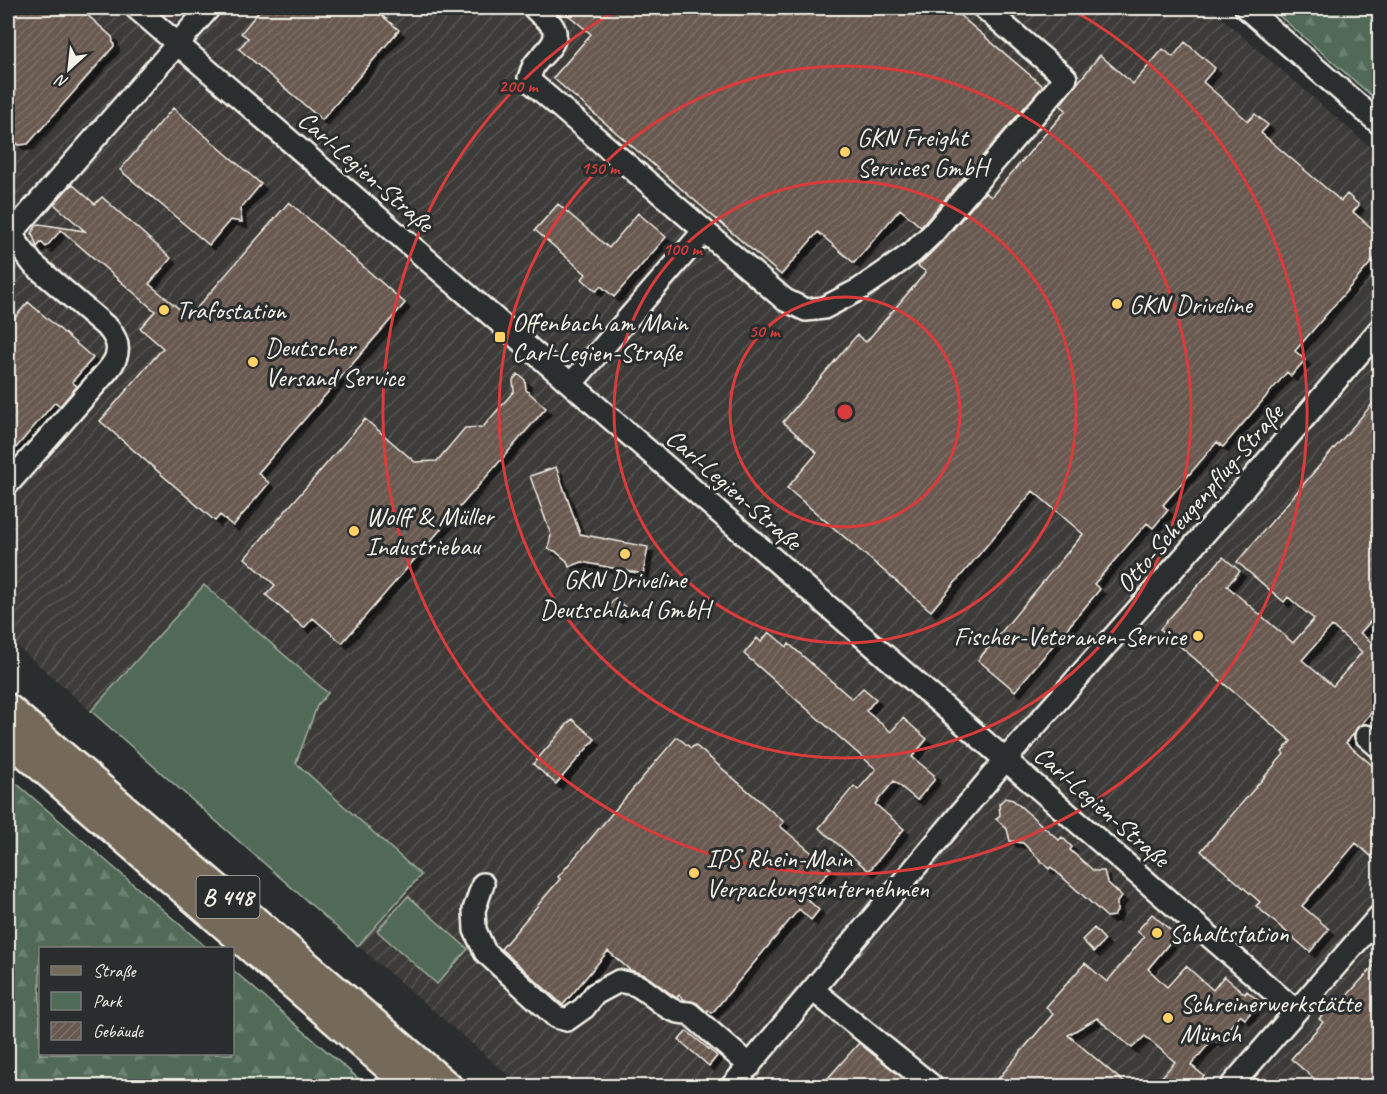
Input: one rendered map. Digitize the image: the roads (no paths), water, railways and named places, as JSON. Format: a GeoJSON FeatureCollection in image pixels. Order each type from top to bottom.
{"type":"FeatureCollection","features":[{"type":"Feature","properties":{"kind":"main road","name":"B 448"},"geometry":{"type":"LineString","coordinates":[[8,708],[448,1086]]}},
{"type":"Feature","properties":{"kind":"main road","name":"B 448"},"geometry":{"type":"LineString","coordinates":[[8,740],[410,1086]]}},
{"type":"Feature","properties":{"kind":"street","name":"Carl-Legien-Straße"},"geometry":{"type":"LineString","coordinates":[[136,8],[1296,1011]]}},
{"type":"Feature","properties":{"kind":"street"},"geometry":{"type":"LineString","coordinates":[[8,484],[115,362],[119,349],[109,329],[33,264],[9,234],[209,8]]}},
{"type":"Feature","properties":{"kind":"street"},"geometry":{"type":"LineString","coordinates":[[534,8],[551,24],[555,30],[555,39],[533,66],[529,78],[532,83],[785,300],[806,310],[824,308],[851,294],[912,253],[933,233],[1066,78],[984,8]]}},
{"type":"Feature","properties":{"kind":"street"},"geometry":{"type":"LineString","coordinates":[[1246,8],[1380,124]]}},
{"type":"Feature","properties":{"kind":"street"},"geometry":{"type":"LineString","coordinates":[[571,384],[704,231]]}},
{"type":"Feature","properties":{"kind":"street","name":"Otto-Scheugenpflug-Straße"},"geometry":{"type":"LineString","coordinates":[[736,1085],[1006,759],[1235,499],[1380,329]]}},
{"type":"Feature","properties":{"kind":"street"},"geometry":{"type":"LineString","coordinates":[[483,884],[474,910],[475,930],[485,952],[556,1017],[567,1020],[584,1008],[595,994],[619,981],[636,985],[670,1010],[690,1013],[750,1066]]}},
{"type":"Feature","properties":{"kind":"street"},"geometry":{"type":"LineString","coordinates":[[1231,1086],[1379,917]]}},
{"type":"Feature","properties":{"kind":"street"},"geometry":{"type":"LineString","coordinates":[[813,990],[932,1085]]}},
{"type":"Feature","properties":{"kind":"place","name":"GKN Freight Services GmbH"},"geometry":{"type":"Point","coordinates":[845,152]}},
{"type":"Feature","properties":{"kind":"place","name":"GKN Driveline"},"geometry":{"type":"Point","coordinates":[1117,304]}},
{"type":"Feature","properties":{"kind":"place","name":"Trafostation"},"geometry":{"type":"Point","coordinates":[164,310]}},
{"type":"Feature","properties":{"kind":"place","name":"Offenbach am Main Carl-Legien-Straße"},"geometry":{"type":"Point","coordinates":[500,337]}},
{"type":"Feature","properties":{"kind":"place","name":"Deutscher Versand Service"},"geometry":{"type":"Point","coordinates":[253,362]}},
{"type":"Feature","properties":{"kind":"place","name":"Wolff & Müller Industriebau"},"geometry":{"type":"Point","coordinates":[354,531]}},
{"type":"Feature","properties":{"kind":"place","name":"GKN Driveline Deutschland GmbH"},"geometry":{"type":"Point","coordinates":[625,554]}},
{"type":"Feature","properties":{"kind":"place","name":"Fischer-Veteranen-Service"},"geometry":{"type":"Point","coordinates":[1198,636]}},
{"type":"Feature","properties":{"kind":"place","name":"IPS Rhein-Main Verpackungsunternehmen"},"geometry":{"type":"Point","coordinates":[694,873]}},
{"type":"Feature","properties":{"kind":"place","name":"Schaltstation"},"geometry":{"type":"Point","coordinates":[1157,933]}},
{"type":"Feature","properties":{"kind":"place","name":"Schreinerwerkstätte Münch"},"geometry":{"type":"Point","coordinates":[1168,1018]}}]}
